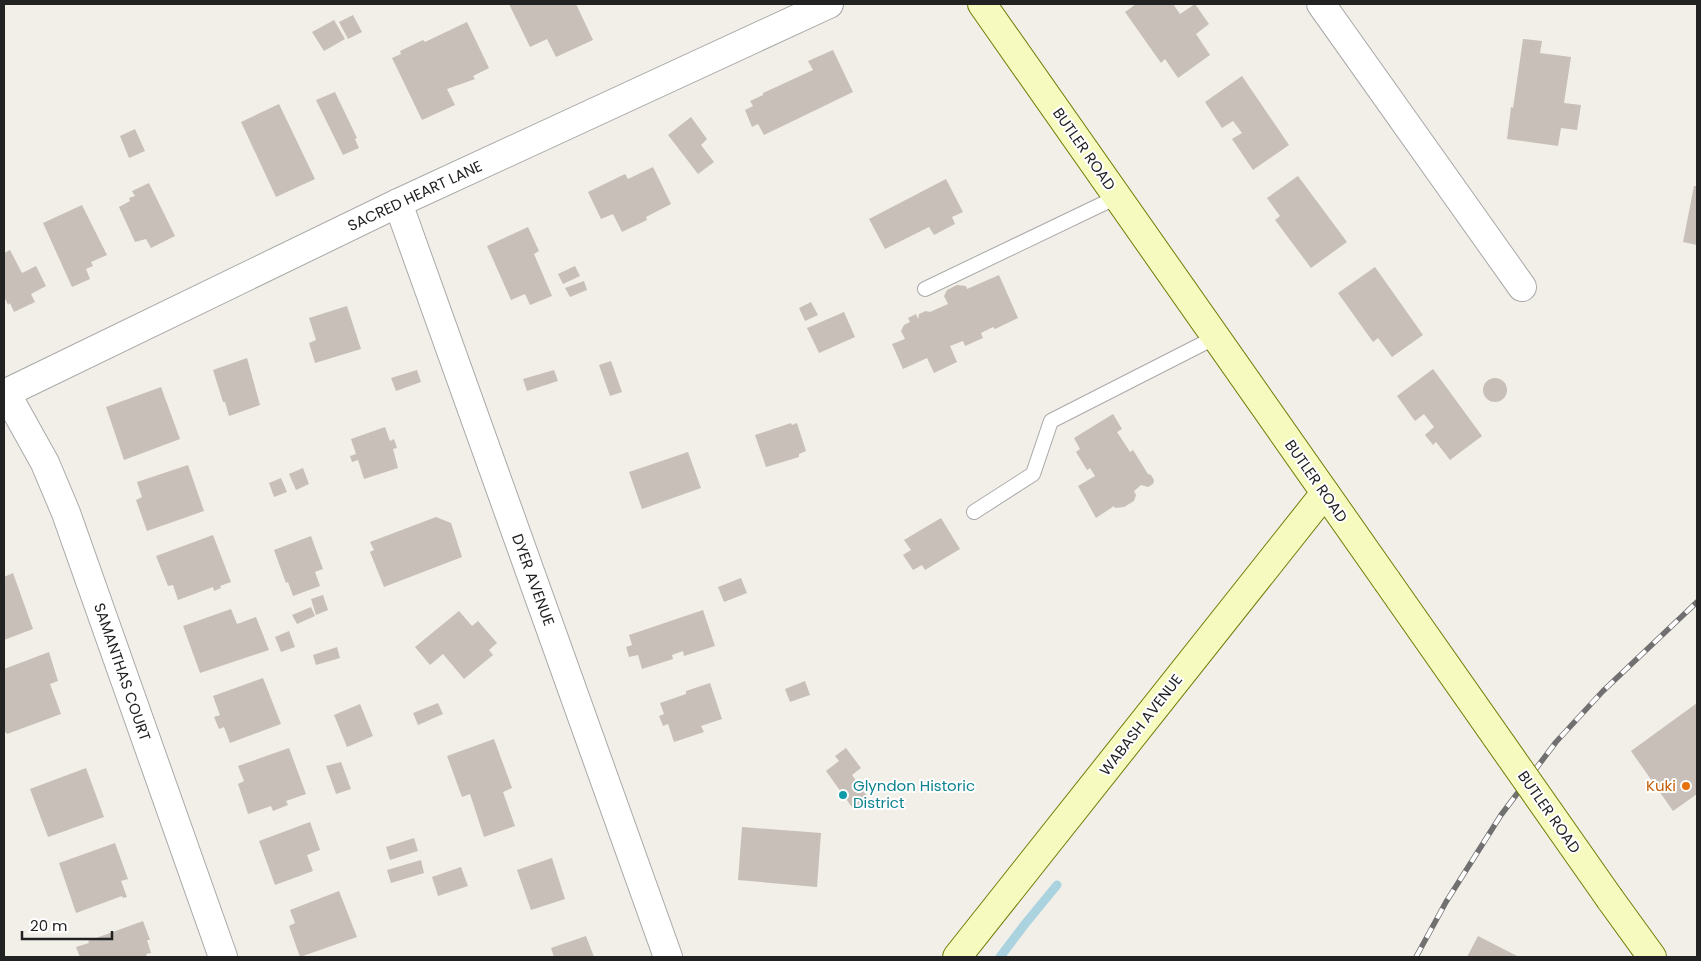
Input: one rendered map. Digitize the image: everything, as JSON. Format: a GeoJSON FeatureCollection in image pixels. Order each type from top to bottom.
{"type":"FeatureCollection","features":[{"type":"Feature","properties":{"kind":"main road","name":"BUTLER ROAD"},"geometry":{"type":"LineString","coordinates":[[982,4],[1652,957]]}},
{"type":"Feature","properties":{"kind":"main road","name":"WABASH AVENUE"},"geometry":{"type":"LineString","coordinates":[[957,957],[1325,493]]}},
{"type":"Feature","properties":{"kind":"street","name":"SACRED HEART LANE"},"geometry":{"type":"LineString","coordinates":[[5,393],[398,203],[830,4]]}},
{"type":"Feature","properties":{"kind":"street"},"geometry":{"type":"LineString","coordinates":[[1321,4],[1522,287]]}},
{"type":"Feature","properties":{"kind":"street","name":"DYER AVENUE"},"geometry":{"type":"LineString","coordinates":[[398,203],[668,957]]}},
{"type":"Feature","properties":{"kind":"street","name":"SAMANTHAS COURT"},"geometry":{"type":"LineString","coordinates":[[5,393],[46,464],[66,513],[223,957]]}},
{"type":"Feature","properties":{"kind":"lane"},"geometry":{"type":"LineString","coordinates":[[925,289],[1117,197]]}},
{"type":"Feature","properties":{"kind":"lane"},"geometry":{"type":"LineString","coordinates":[[974,512],[1033,474],[1051,421],[1216,337]]}},
{"type":"Feature","properties":{"kind":"building"},"geometry":{"type":"Polygon","coordinates":[[[509,4],[576,4],[593,40],[556,57],[547,39],[530,47],[509,4]]]}},
{"type":"Feature","properties":{"kind":"building"},"geometry":{"type":"Polygon","coordinates":[[[1136,4],[1173,4],[1180,14],[1195,4],[1209,24],[1196,34],[1210,55],[1178,78],[1165,59],[1161,63],[1125,12],[1136,4]]]}},
{"type":"Feature","properties":{"kind":"building"},"geometry":{"type":"Polygon","coordinates":[[[353,15],[362,32],[348,39],[339,22],[353,15]]]}},
{"type":"Feature","properties":{"kind":"building"},"geometry":{"type":"Polygon","coordinates":[[[334,20],[345,39],[324,51],[312,32],[334,20]]]}},
{"type":"Feature","properties":{"kind":"building"},"geometry":{"type":"Polygon","coordinates":[[[467,22],[489,68],[473,76],[475,79],[447,89],[455,105],[422,120],[392,58],[401,54],[400,51],[423,40],[425,42],[467,22]]]}},
{"type":"Feature","properties":{"kind":"building"},"geometry":{"type":"Polygon","coordinates":[[[1523,39],[1542,41],[1540,53],[1571,57],[1564,103],[1581,105],[1577,130],[1561,128],[1558,146],[1507,139],[1523,39]]]}},
{"type":"Feature","properties":{"kind":"building"},"geometry":{"type":"Polygon","coordinates":[[[833,50],[853,92],[764,135],[758,124],[752,127],[745,110],[753,106],[750,101],[813,70],[808,61],[833,50]]]}},
{"type":"Feature","properties":{"kind":"building"},"geometry":{"type":"Polygon","coordinates":[[[1242,76],[1289,145],[1253,170],[1232,139],[1242,133],[1233,121],[1222,128],[1205,102],[1242,76]]]}},
{"type":"Feature","properties":{"kind":"building"},"geometry":{"type":"Polygon","coordinates":[[[335,92],[357,138],[355,139],[359,148],[343,155],[316,100],[335,92]]]}},
{"type":"Feature","properties":{"kind":"building"},"geometry":{"type":"Polygon","coordinates":[[[279,104],[315,179],[276,197],[241,122],[279,104]]]}},
{"type":"Feature","properties":{"kind":"building"},"geometry":{"type":"Polygon","coordinates":[[[691,117],[707,139],[701,145],[714,162],[698,174],[668,135],[691,117]]]}},
{"type":"Feature","properties":{"kind":"building"},"geometry":{"type":"Polygon","coordinates":[[[135,129],[145,151],[129,158],[120,136],[135,129]]]}},
{"type":"Feature","properties":{"kind":"building"},"geometry":{"type":"Polygon","coordinates":[[[653,167],[671,204],[646,217],[647,220],[622,232],[613,214],[601,219],[588,192],[625,174],[628,179],[653,167]]]}},
{"type":"Feature","properties":{"kind":"building"},"geometry":{"type":"Polygon","coordinates":[[[1298,176],[1347,242],[1311,268],[1275,220],[1280,216],[1267,198],[1298,176]]]}},
{"type":"Feature","properties":{"kind":"building"},"geometry":{"type":"Polygon","coordinates":[[[946,179],[963,212],[952,217],[955,224],[934,235],[929,227],[885,249],[869,219],[946,179]]]}},
{"type":"Feature","properties":{"kind":"building"},"geometry":{"type":"Polygon","coordinates":[[[149,183],[175,236],[151,248],[146,239],[135,242],[119,207],[130,201],[129,198],[135,196],[132,191],[149,183]]]}},
{"type":"Feature","properties":{"kind":"building"},"geometry":{"type":"Polygon","coordinates":[[[1694,186],[1697,186],[1697,245],[1683,242],[1694,186]]]}},
{"type":"Feature","properties":{"kind":"building"},"geometry":{"type":"Polygon","coordinates":[[[82,205],[107,255],[91,262],[93,266],[86,269],[90,279],[72,287],[43,223],[82,205]]]}},
{"type":"Feature","properties":{"kind":"building"},"geometry":{"type":"Polygon","coordinates":[[[528,227],[539,251],[534,254],[552,296],[530,305],[525,294],[511,300],[487,246],[528,227]]]}},
{"type":"Feature","properties":{"kind":"building"},"geometry":{"type":"Polygon","coordinates":[[[10,250],[22,273],[36,266],[46,286],[31,294],[35,302],[14,312],[4,296],[4,253],[10,250]]]}},
{"type":"Feature","properties":{"kind":"building"},"geometry":{"type":"Polygon","coordinates":[[[575,266],[580,276],[563,284],[558,274],[575,266]]]}},
{"type":"Feature","properties":{"kind":"building"},"geometry":{"type":"Polygon","coordinates":[[[1375,267],[1423,335],[1392,357],[1378,338],[1373,342],[1338,293],[1375,267]]]}},
{"type":"Feature","properties":{"kind":"building"},"geometry":{"type":"Polygon","coordinates":[[[999,275],[1018,318],[995,329],[993,327],[981,333],[983,338],[965,346],[963,341],[950,346],[957,362],[934,373],[927,358],[903,369],[892,344],[905,339],[901,331],[904,325],[910,322],[908,318],[916,314],[918,319],[919,314],[926,311],[930,312],[948,304],[944,296],[947,290],[957,285],[966,286],[967,289],[999,275]]]}},
{"type":"Feature","properties":{"kind":"building"},"geometry":{"type":"Polygon","coordinates":[[[584,281],[587,290],[570,297],[565,288],[584,281]]]}},
{"type":"Feature","properties":{"kind":"building"},"geometry":{"type":"Polygon","coordinates":[[[811,302],[818,315],[805,321],[799,308],[811,302]]]}},
{"type":"Feature","properties":{"kind":"building"},"geometry":{"type":"Polygon","coordinates":[[[347,306],[361,349],[315,363],[309,343],[316,340],[309,318],[347,306]]]}},
{"type":"Feature","properties":{"kind":"building"},"geometry":{"type":"Polygon","coordinates":[[[844,312],[855,337],[819,353],[807,328],[844,312]]]}},
{"type":"Feature","properties":{"kind":"building"},"geometry":{"type":"Polygon","coordinates":[[[247,358],[260,405],[229,416],[213,370],[247,358]]]}},
{"type":"Feature","properties":{"kind":"building"},"geometry":{"type":"Polygon","coordinates":[[[611,361],[622,392],[610,396],[599,365],[611,361]]]}},
{"type":"Feature","properties":{"kind":"building"},"geometry":{"type":"Polygon","coordinates":[[[1433,369],[1482,436],[1450,460],[1436,442],[1433,445],[1425,435],[1434,427],[1424,414],[1415,421],[1397,396],[1433,369]]]}},
{"type":"Feature","properties":{"kind":"building"},"geometry":{"type":"Polygon","coordinates":[[[417,370],[421,382],[396,391],[391,378],[417,370]]]}},
{"type":"Feature","properties":{"kind":"building"},"geometry":{"type":"Polygon","coordinates":[[[554,370],[558,381],[527,391],[523,379],[554,370]]]}},
{"type":"Feature","properties":{"kind":"building"},"geometry":{"type":"Polygon","coordinates":[[[1495,378],[1504,381],[1507,390],[1504,399],[1495,402],[1486,399],[1483,390],[1486,381],[1495,378]]]}},
{"type":"Feature","properties":{"kind":"building"},"geometry":{"type":"Polygon","coordinates":[[[161,387],[180,439],[124,460],[106,407],[161,387]]]}},
{"type":"Feature","properties":{"kind":"building"},"geometry":{"type":"Polygon","coordinates":[[[1113,414],[1122,429],[1117,432],[1130,452],[1133,450],[1154,480],[1153,484],[1148,487],[1141,485],[1134,491],[1136,495],[1134,501],[1124,507],[1115,508],[1114,506],[1096,518],[1078,486],[1095,476],[1090,468],[1087,470],[1076,452],[1080,449],[1074,438],[1113,414]]]}},
{"type":"Feature","properties":{"kind":"building"},"geometry":{"type":"Polygon","coordinates":[[[791,423],[792,425],[797,423],[806,451],[799,454],[799,457],[766,467],[755,435],[791,423]]]}},
{"type":"Feature","properties":{"kind":"building"},"geometry":{"type":"Polygon","coordinates":[[[385,427],[390,441],[394,439],[397,448],[393,449],[398,468],[364,479],[358,460],[352,462],[350,456],[356,454],[351,439],[385,427]]]}},
{"type":"Feature","properties":{"kind":"building"},"geometry":{"type":"Polygon","coordinates":[[[688,452],[701,488],[642,509],[629,472],[688,452]]]}},
{"type":"Feature","properties":{"kind":"building"},"geometry":{"type":"Polygon","coordinates":[[[188,465],[204,511],[147,531],[136,500],[142,497],[137,482],[188,465]]]}},
{"type":"Feature","properties":{"kind":"building"},"geometry":{"type":"Polygon","coordinates":[[[303,468],[309,484],[296,490],[289,474],[303,468]]]}},
{"type":"Feature","properties":{"kind":"building"},"geometry":{"type":"Polygon","coordinates":[[[281,478],[287,492],[274,497],[269,483],[281,478]]]}},
{"type":"Feature","properties":{"kind":"building"},"geometry":{"type":"Polygon","coordinates":[[[436,517],[451,523],[462,557],[384,587],[370,552],[374,550],[370,542],[436,517]]]}},
{"type":"Feature","properties":{"kind":"building"},"geometry":{"type":"Polygon","coordinates":[[[941,518],[960,549],[925,570],[922,565],[913,570],[903,555],[911,550],[904,540],[941,518]]]}},
{"type":"Feature","properties":{"kind":"building"},"geometry":{"type":"Polygon","coordinates":[[[213,535],[231,582],[220,586],[221,588],[214,591],[213,587],[178,600],[173,585],[168,586],[156,556],[213,535]]]}},
{"type":"Feature","properties":{"kind":"building"},"geometry":{"type":"Polygon","coordinates":[[[311,536],[323,569],[315,572],[320,586],[293,596],[288,582],[286,583],[274,550],[311,536]]]}},
{"type":"Feature","properties":{"kind":"building"},"geometry":{"type":"Polygon","coordinates":[[[13,573],[33,629],[4,640],[4,577],[13,573]]]}},
{"type":"Feature","properties":{"kind":"building"},"geometry":{"type":"Polygon","coordinates":[[[741,578],[747,593],[724,602],[718,587],[741,578]]]}},
{"type":"Feature","properties":{"kind":"building"},"geometry":{"type":"Polygon","coordinates":[[[323,595],[328,610],[316,615],[311,599],[323,595]]]}},
{"type":"Feature","properties":{"kind":"building"},"geometry":{"type":"Polygon","coordinates":[[[311,607],[315,616],[297,624],[292,615],[311,607]]]}},
{"type":"Feature","properties":{"kind":"building"},"geometry":{"type":"Polygon","coordinates":[[[231,609],[237,624],[256,617],[269,650],[200,673],[183,626],[231,609]]]}},
{"type":"Feature","properties":{"kind":"building"},"geometry":{"type":"Polygon","coordinates":[[[703,610],[715,646],[684,656],[683,651],[672,655],[673,659],[642,669],[638,655],[629,657],[626,647],[632,645],[629,635],[703,610]]]}},
{"type":"Feature","properties":{"kind":"building"},"geometry":{"type":"Polygon","coordinates":[[[459,611],[472,626],[478,621],[497,643],[489,650],[493,655],[464,679],[443,654],[430,665],[415,647],[459,611]]]}},
{"type":"Feature","properties":{"kind":"building"},"geometry":{"type":"Polygon","coordinates":[[[289,631],[295,647],[281,652],[275,637],[289,631]]]}},
{"type":"Feature","properties":{"kind":"building"},"geometry":{"type":"Polygon","coordinates":[[[337,647],[340,658],[316,665],[313,655],[337,647]]]}},
{"type":"Feature","properties":{"kind":"building"},"geometry":{"type":"Polygon","coordinates":[[[49,652],[58,681],[50,684],[61,714],[7,734],[4,730],[4,669],[49,652]]]}},
{"type":"Feature","properties":{"kind":"building"},"geometry":{"type":"Polygon","coordinates":[[[263,678],[281,724],[230,743],[224,727],[219,729],[214,717],[220,715],[213,696],[263,678]]]}},
{"type":"Feature","properties":{"kind":"building"},"geometry":{"type":"Polygon","coordinates":[[[805,681],[810,695],[790,702],[785,689],[805,681]]]}},
{"type":"Feature","properties":{"kind":"building"},"geometry":{"type":"Polygon","coordinates":[[[710,683],[722,719],[701,726],[704,732],[674,742],[668,724],[663,726],[659,716],[664,714],[660,703],[710,683]]]}},
{"type":"Feature","properties":{"kind":"building"},"geometry":{"type":"Polygon","coordinates":[[[438,703],[443,714],[418,725],[413,713],[438,703]]]}},
{"type":"Feature","properties":{"kind":"building"},"geometry":{"type":"Polygon","coordinates":[[[1697,703],[1697,794],[1673,811],[1631,751],[1697,703]]]}},
{"type":"Feature","properties":{"kind":"building"},"geometry":{"type":"Polygon","coordinates":[[[360,704],[373,736],[347,747],[334,715],[360,704]]]}},
{"type":"Feature","properties":{"kind":"building"},"geometry":{"type":"Polygon","coordinates":[[[494,739],[512,788],[503,792],[515,826],[484,837],[470,794],[462,797],[447,756],[494,739]]]}},
{"type":"Feature","properties":{"kind":"building"},"geometry":{"type":"Polygon","coordinates":[[[289,748],[306,794],[286,801],[288,805],[273,811],[271,806],[248,814],[238,784],[244,781],[238,766],[289,748]]]}},
{"type":"Feature","properties":{"kind":"building"},"geometry":{"type":"Polygon","coordinates":[[[846,748],[861,768],[852,775],[869,799],[854,810],[826,771],[839,761],[835,756],[846,748]]]}},
{"type":"Feature","properties":{"kind":"building"},"geometry":{"type":"Polygon","coordinates":[[[341,762],[351,789],[336,794],[326,766],[341,762]]]}},
{"type":"Feature","properties":{"kind":"building"},"geometry":{"type":"Polygon","coordinates":[[[86,768],[104,817],[48,837],[30,789],[86,768]]]}},
{"type":"Feature","properties":{"kind":"building"},"geometry":{"type":"Polygon","coordinates":[[[310,822],[320,850],[307,855],[313,871],[275,885],[259,841],[310,822]]]}},
{"type":"Feature","properties":{"kind":"building"},"geometry":{"type":"Polygon","coordinates":[[[742,827],[821,833],[817,887],[738,880],[742,827]]]}},
{"type":"Feature","properties":{"kind":"building"},"geometry":{"type":"Polygon","coordinates":[[[414,838],[418,851],[390,860],[386,847],[414,838]]]}},
{"type":"Feature","properties":{"kind":"building"},"geometry":{"type":"Polygon","coordinates":[[[115,843],[128,879],[121,881],[127,897],[123,898],[122,896],[76,913],[59,863],[115,843]]]}},
{"type":"Feature","properties":{"kind":"building"},"geometry":{"type":"Polygon","coordinates":[[[552,858],[565,899],[531,910],[517,870],[552,858]]]}},
{"type":"Feature","properties":{"kind":"building"},"geometry":{"type":"Polygon","coordinates":[[[421,860],[424,873],[391,883],[387,870],[421,860]]]}},
{"type":"Feature","properties":{"kind":"building"},"geometry":{"type":"Polygon","coordinates":[[[461,867],[468,886],[438,896],[432,877],[461,867]]]}},
{"type":"Feature","properties":{"kind":"building"},"geometry":{"type":"Polygon","coordinates":[[[339,891],[357,937],[300,957],[289,926],[295,923],[290,910],[339,891]]]}},
{"type":"Feature","properties":{"kind":"building"},"geometry":{"type":"Polygon","coordinates":[[[143,921],[150,940],[147,940],[151,953],[146,954],[147,957],[80,957],[76,947],[143,921]]]}},
{"type":"Feature","properties":{"kind":"building"},"geometry":{"type":"Polygon","coordinates":[[[586,936],[594,957],[554,957],[551,948],[586,936]]]}},
{"type":"Feature","properties":{"kind":"building"},"geometry":{"type":"Polygon","coordinates":[[[1478,936],[1519,957],[1467,957],[1478,936]]]}},
{"type":"Feature","properties":{"kind":"waterway"},"geometry":{"type":"LineString","coordinates":[[1000,957],[1057,885]]}},
{"type":"Feature","properties":{"kind":"railway"},"geometry":{"type":"LineString","coordinates":[[1416,957],[1446,902],[1501,815],[1556,742],[1603,691],[1697,602]]}},
{"type":"Feature","properties":{"kind":"place","name":"Kuki"},"geometry":{"type":"Point","coordinates":[1686,786]}},
{"type":"Feature","properties":{"kind":"place","name":"Glyndon Historic District"},"geometry":{"type":"Point","coordinates":[843,795]}}]}
